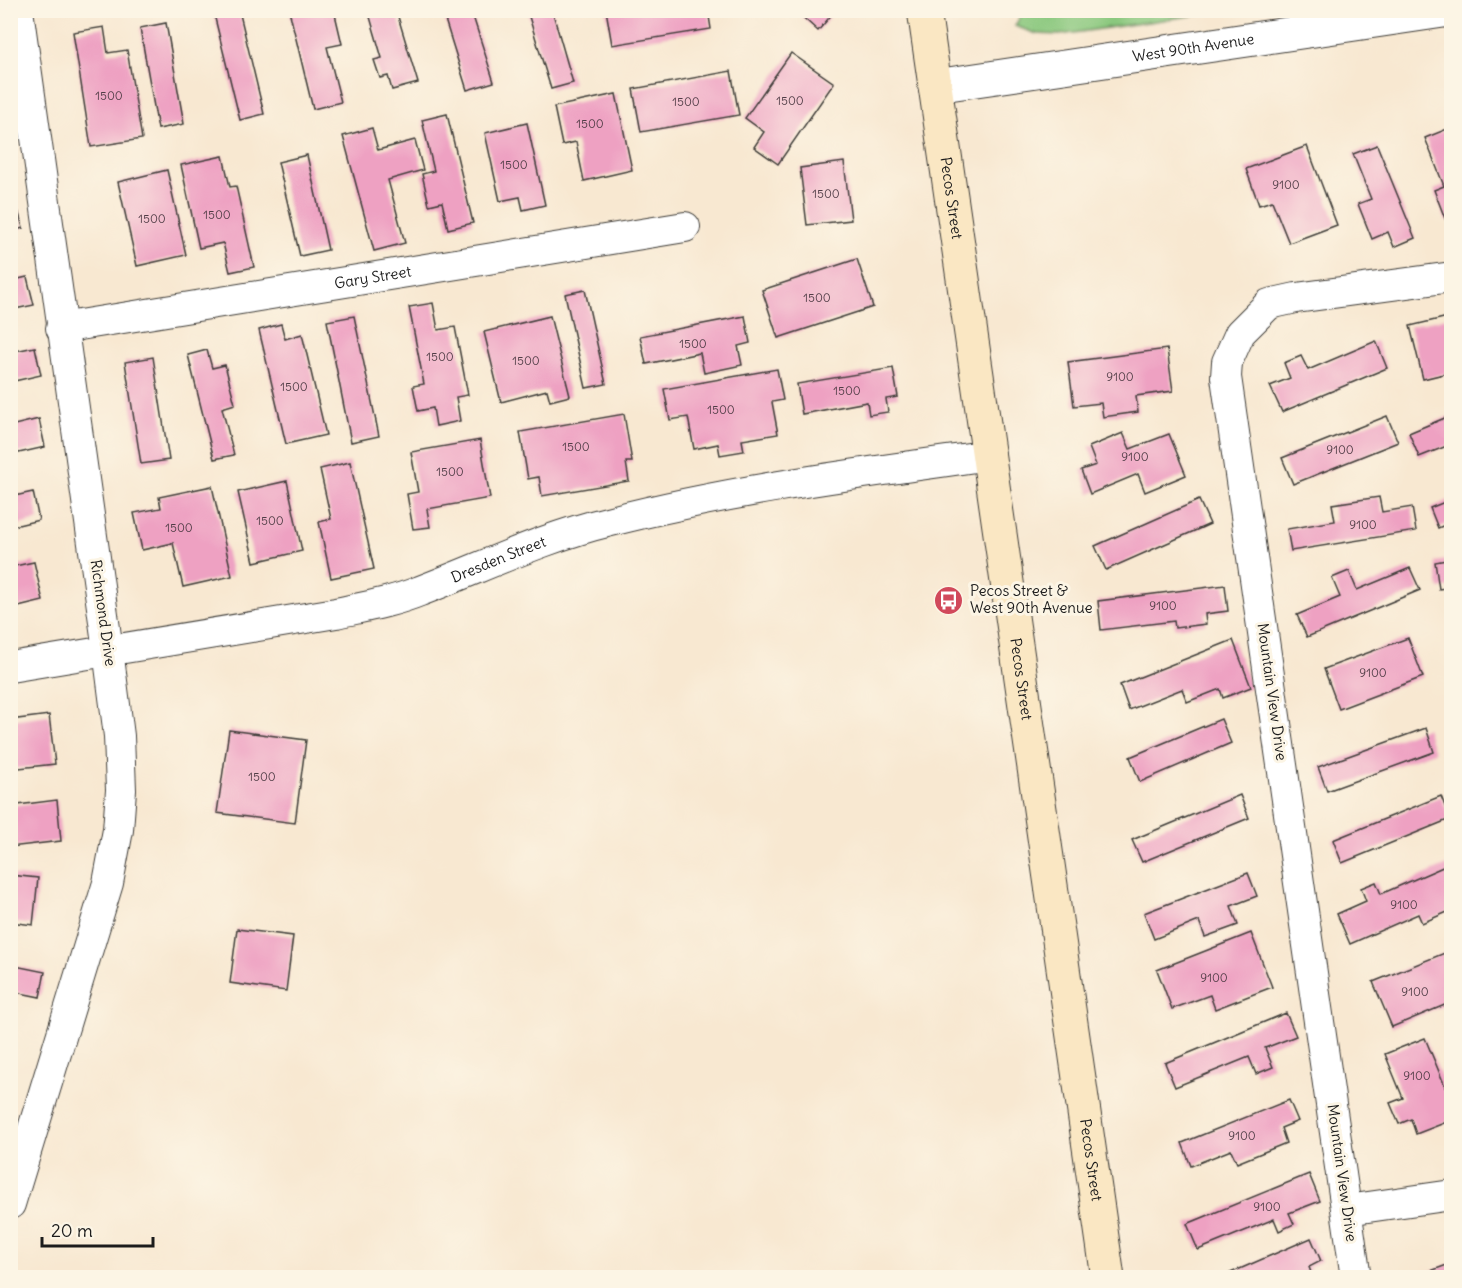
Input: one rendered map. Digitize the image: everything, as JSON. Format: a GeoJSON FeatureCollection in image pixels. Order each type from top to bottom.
{"type":"FeatureCollection","features":[{"type":"Feature","properties":{"kind":"main road","name":"Pecos Street"},"geometry":{"type":"LineString","coordinates":[[924,10],[1108,1278]]}},
{"type":"Feature","properties":{"kind":"street","name":"Richmond Drive"},"geometry":{"type":"LineString","coordinates":[[10,1204],[108,883],[118,830],[121,790],[119,736],[108,650],[18,10]]}},
{"type":"Feature","properties":{"kind":"street","name":"West 90th Avenue"},"geometry":{"type":"LineString","coordinates":[[935,86],[1450,10]]}},
{"type":"Feature","properties":{"kind":"street","name":"Gary Street"},"geometry":{"type":"LineString","coordinates":[[61,328],[685,227]]}},
{"type":"Feature","properties":{"kind":"street","name":"Mountain View Drive"},"geometry":{"type":"LineString","coordinates":[[1356,1278],[1229,400],[1227,362],[1240,333],[1269,304],[1296,298],[1452,277]]}},
{"type":"Feature","properties":{"kind":"street","name":"Dresden Street"},"geometry":{"type":"LineString","coordinates":[[10,667],[336,613],[390,601],[507,554],[609,521],[773,486],[990,455]]}},
{"type":"Feature","properties":{"kind":"street"},"geometry":{"type":"LineString","coordinates":[[1347,1210],[1452,1195]]}},
{"type":"Feature","properties":{"kind":"path"},"geometry":{"type":"LineString","coordinates":[[1000,10],[1008,16]]}},
{"type":"Feature","properties":{"kind":"green space"},"geometry":{"type":"Polygon","coordinates":[[[1023,10],[1223,11],[1060,35],[1037,34],[1015,26],[1023,10]]]}},
{"type":"Feature","properties":{"kind":"building"},"geometry":{"type":"Polygon","coordinates":[[[213,10],[239,10],[264,114],[240,120],[213,10]]]}},
{"type":"Feature","properties":{"kind":"building"},"geometry":{"type":"Polygon","coordinates":[[[289,10],[318,10],[319,13],[334,10],[342,44],[327,47],[341,102],[313,109],[289,10]]]}},
{"type":"Feature","properties":{"kind":"building"},"geometry":{"type":"Polygon","coordinates":[[[368,10],[396,10],[418,83],[392,90],[388,76],[380,78],[374,60],[382,58],[368,10]]]}},
{"type":"Feature","properties":{"kind":"building"},"geometry":{"type":"Polygon","coordinates":[[[442,10],[471,10],[494,82],[467,90],[442,10]]]}},
{"type":"Feature","properties":{"kind":"building"},"geometry":{"type":"Polygon","coordinates":[[[527,10],[552,10],[573,83],[551,89],[527,10]]]}},
{"type":"Feature","properties":{"kind":"building"},"geometry":{"type":"Polygon","coordinates":[[[606,10],[708,10],[711,29],[612,45],[606,10]]]}},
{"type":"Feature","properties":{"kind":"building"},"geometry":{"type":"Polygon","coordinates":[[[795,10],[833,10],[834,12],[818,31],[795,10]]]}},
{"type":"Feature","properties":{"kind":"building"},"geometry":{"type":"Polygon","coordinates":[[[166,23],[184,124],[158,129],[140,28],[166,23]]]}},
{"type":"Feature","properties":{"kind":"building"},"geometry":{"type":"Polygon","coordinates":[[[104,27],[108,53],[127,50],[142,139],[91,147],[73,32],[104,27]]]}},
{"type":"Feature","properties":{"kind":"building"},"geometry":{"type":"Polygon","coordinates":[[[791,53],[834,83],[778,164],[754,147],[764,132],[745,118],[791,53]]]}},
{"type":"Feature","properties":{"kind":"building"},"geometry":{"type":"Polygon","coordinates":[[[731,71],[739,115],[641,132],[633,89],[731,71]]]}},
{"type":"Feature","properties":{"kind":"building"},"geometry":{"type":"Polygon","coordinates":[[[616,94],[632,170],[584,181],[576,142],[562,145],[554,107],[616,94]]]}},
{"type":"Feature","properties":{"kind":"building"},"geometry":{"type":"Polygon","coordinates":[[[447,114],[473,223],[448,229],[442,202],[429,205],[422,174],[434,171],[422,120],[447,114]]]}},
{"type":"Feature","properties":{"kind":"building"},"geometry":{"type":"Polygon","coordinates":[[[527,123],[545,205],[523,210],[520,197],[500,201],[485,133],[527,123]]]}},
{"type":"Feature","properties":{"kind":"building"},"geometry":{"type":"Polygon","coordinates":[[[1452,127],[1452,219],[1446,221],[1434,190],[1444,186],[1425,138],[1452,127]]]}},
{"type":"Feature","properties":{"kind":"building"},"geometry":{"type":"Polygon","coordinates":[[[372,128],[378,150],[415,140],[423,170],[388,180],[405,243],[374,251],[343,136],[372,128]]]}},
{"type":"Feature","properties":{"kind":"building"},"geometry":{"type":"Polygon","coordinates":[[[1377,145],[1415,238],[1394,247],[1388,232],[1372,239],[1358,204],[1371,199],[1353,154],[1377,145]]]}},
{"type":"Feature","properties":{"kind":"building"},"geometry":{"type":"Polygon","coordinates":[[[1307,146],[1337,225],[1289,243],[1272,201],[1259,205],[1246,169],[1307,146]]]}},
{"type":"Feature","properties":{"kind":"building"},"geometry":{"type":"Polygon","coordinates":[[[307,155],[328,250],[300,256],[278,162],[307,155]]]}},
{"type":"Feature","properties":{"kind":"building"},"geometry":{"type":"Polygon","coordinates":[[[223,156],[230,187],[236,186],[254,267],[230,272],[223,243],[199,248],[181,165],[223,156]]]}},
{"type":"Feature","properties":{"kind":"building"},"geometry":{"type":"Polygon","coordinates":[[[844,162],[851,220],[807,225],[800,168],[844,162]]]}},
{"type":"Feature","properties":{"kind":"building"},"geometry":{"type":"Polygon","coordinates":[[[167,170],[186,255],[137,266],[118,182],[167,170]]]}},
{"type":"Feature","properties":{"kind":"building"},"geometry":{"type":"Polygon","coordinates":[[[16,203],[23,228],[10,232],[10,204],[16,203]]]}},
{"type":"Feature","properties":{"kind":"building"},"geometry":{"type":"Polygon","coordinates":[[[857,259],[873,307],[778,338],[762,290],[857,259]]]}},
{"type":"Feature","properties":{"kind":"building"},"geometry":{"type":"Polygon","coordinates":[[[27,277],[34,305],[10,310],[10,281],[27,277]]]}},
{"type":"Feature","properties":{"kind":"building"},"geometry":{"type":"Polygon","coordinates":[[[585,290],[606,384],[586,388],[565,294],[585,290]]]}},
{"type":"Feature","properties":{"kind":"building"},"geometry":{"type":"Polygon","coordinates":[[[433,303],[438,330],[455,327],[468,395],[456,397],[460,421],[436,426],[433,408],[418,411],[413,386],[424,384],[409,307],[433,303]]]}},
{"type":"Feature","properties":{"kind":"building"},"geometry":{"type":"Polygon","coordinates":[[[354,316],[379,436],[351,442],[327,321],[354,316]]]}},
{"type":"Feature","properties":{"kind":"building"},"geometry":{"type":"Polygon","coordinates":[[[550,316],[570,396],[550,401],[547,390],[501,402],[484,332],[550,316]]]}},
{"type":"Feature","properties":{"kind":"building"},"geometry":{"type":"Polygon","coordinates":[[[745,316],[750,343],[738,346],[742,365],[704,373],[700,353],[646,364],[640,336],[745,316]]]}},
{"type":"Feature","properties":{"kind":"building"},"geometry":{"type":"Polygon","coordinates":[[[1452,316],[1452,383],[1448,373],[1423,379],[1410,326],[1452,316]]]}},
{"type":"Feature","properties":{"kind":"building"},"geometry":{"type":"Polygon","coordinates":[[[281,324],[285,339],[302,334],[326,435],[286,444],[259,330],[281,324]]]}},
{"type":"Feature","properties":{"kind":"building"},"geometry":{"type":"Polygon","coordinates":[[[1376,341],[1387,368],[1282,412],[1270,386],[1290,378],[1284,363],[1301,356],[1308,370],[1376,341]]]}},
{"type":"Feature","properties":{"kind":"building"},"geometry":{"type":"Polygon","coordinates":[[[35,347],[41,375],[10,382],[10,352],[35,347]]]}},
{"type":"Feature","properties":{"kind":"building"},"geometry":{"type":"Polygon","coordinates":[[[1167,349],[1173,391],[1136,396],[1138,412],[1103,417],[1101,403],[1074,406],[1068,362],[1167,349]]]}},
{"type":"Feature","properties":{"kind":"building"},"geometry":{"type":"Polygon","coordinates":[[[207,350],[212,368],[225,365],[235,404],[222,408],[234,455],[214,459],[188,355],[207,350]]]}},
{"type":"Feature","properties":{"kind":"building"},"geometry":{"type":"Polygon","coordinates":[[[153,357],[169,460],[141,464],[125,362],[153,357]]]}},
{"type":"Feature","properties":{"kind":"building"},"geometry":{"type":"Polygon","coordinates":[[[893,368],[898,397],[886,399],[888,412],[869,415],[867,402],[802,414],[797,384],[893,368]]]}},
{"type":"Feature","properties":{"kind":"building"},"geometry":{"type":"Polygon","coordinates":[[[777,369],[783,400],[772,402],[778,434],[742,440],[744,451],[720,455],[718,444],[694,449],[688,417],[670,420],[664,389],[777,369]]]}},
{"type":"Feature","properties":{"kind":"building"},"geometry":{"type":"Polygon","coordinates":[[[624,414],[632,462],[626,462],[629,481],[542,496],[539,477],[528,479],[520,432],[624,414]]]}},
{"type":"Feature","properties":{"kind":"building"},"geometry":{"type":"Polygon","coordinates":[[[1452,415],[1452,444],[1419,457],[1409,433],[1452,415]]]}},
{"type":"Feature","properties":{"kind":"building"},"geometry":{"type":"Polygon","coordinates":[[[1387,416],[1398,442],[1293,484],[1282,458],[1387,416]]]}},
{"type":"Feature","properties":{"kind":"building"},"geometry":{"type":"Polygon","coordinates":[[[39,419],[45,447],[10,455],[10,426],[39,419]]]}},
{"type":"Feature","properties":{"kind":"building"},"geometry":{"type":"Polygon","coordinates":[[[1123,433],[1130,449],[1169,434],[1186,475],[1145,492],[1138,474],[1090,494],[1081,470],[1096,465],[1089,447],[1123,433]]]}},
{"type":"Feature","properties":{"kind":"building"},"geometry":{"type":"Polygon","coordinates":[[[480,440],[490,498],[427,509],[430,527],[413,529],[407,494],[418,492],[411,452],[480,440]]]}},
{"type":"Feature","properties":{"kind":"building"},"geometry":{"type":"Polygon","coordinates":[[[350,462],[374,569],[331,578],[319,522],[331,519],[320,469],[350,462]]]}},
{"type":"Feature","properties":{"kind":"building"},"geometry":{"type":"Polygon","coordinates":[[[287,481],[302,551],[254,562],[238,492],[287,481]]]}},
{"type":"Feature","properties":{"kind":"building"},"geometry":{"type":"Polygon","coordinates":[[[212,486],[232,576],[183,587],[173,543],[142,550],[134,513],[161,508],[159,497],[212,486]]]}},
{"type":"Feature","properties":{"kind":"building"},"geometry":{"type":"Polygon","coordinates":[[[33,492],[39,520],[10,527],[10,497],[33,492]]]}},
{"type":"Feature","properties":{"kind":"building"},"geometry":{"type":"Polygon","coordinates":[[[1379,497],[1382,512],[1412,507],[1416,531],[1291,551],[1287,529],[1335,521],[1332,504],[1379,497]]]}},
{"type":"Feature","properties":{"kind":"building"},"geometry":{"type":"Polygon","coordinates":[[[1452,499],[1452,522],[1438,528],[1430,508],[1452,499]]]}},
{"type":"Feature","properties":{"kind":"building"},"geometry":{"type":"Polygon","coordinates":[[[1199,500],[1210,524],[1106,570],[1095,546],[1199,500]]]}},
{"type":"Feature","properties":{"kind":"building"},"geometry":{"type":"Polygon","coordinates":[[[1452,559],[1452,587],[1439,589],[1435,562],[1452,559]]]}},
{"type":"Feature","properties":{"kind":"building"},"geometry":{"type":"Polygon","coordinates":[[[34,562],[43,601],[10,609],[10,567],[34,562]]]}},
{"type":"Feature","properties":{"kind":"building"},"geometry":{"type":"Polygon","coordinates":[[[1410,568],[1420,590],[1307,637],[1297,615],[1340,597],[1332,578],[1349,571],[1357,590],[1410,568]]]}},
{"type":"Feature","properties":{"kind":"building"},"geometry":{"type":"Polygon","coordinates":[[[1225,585],[1228,611],[1205,614],[1206,624],[1175,628],[1174,621],[1101,630],[1098,601],[1225,585]]]}},
{"type":"Feature","properties":{"kind":"building"},"geometry":{"type":"Polygon","coordinates":[[[1408,638],[1423,677],[1339,709],[1324,669],[1408,638]]]}},
{"type":"Feature","properties":{"kind":"building"},"geometry":{"type":"Polygon","coordinates":[[[1233,640],[1251,687],[1223,698],[1220,689],[1187,702],[1182,689],[1129,710],[1120,685],[1233,640]]]}},
{"type":"Feature","properties":{"kind":"building"},"geometry":{"type":"Polygon","coordinates":[[[49,715],[55,764],[10,769],[10,720],[49,715]]]}},
{"type":"Feature","properties":{"kind":"building"},"geometry":{"type":"Polygon","coordinates":[[[1221,719],[1231,743],[1140,782],[1130,757],[1221,719]]]}},
{"type":"Feature","properties":{"kind":"building"},"geometry":{"type":"Polygon","coordinates":[[[1426,728],[1434,752],[1327,791],[1318,767],[1426,728]]]}},
{"type":"Feature","properties":{"kind":"building"},"geometry":{"type":"Polygon","coordinates":[[[229,730],[306,740],[295,823],[217,813],[229,730]]]}},
{"type":"Feature","properties":{"kind":"building"},"geometry":{"type":"Polygon","coordinates":[[[1240,795],[1249,818],[1142,862],[1132,840],[1240,795]]]}},
{"type":"Feature","properties":{"kind":"building"},"geometry":{"type":"Polygon","coordinates":[[[1441,796],[1450,819],[1342,863],[1333,840],[1441,796]]]}},
{"type":"Feature","properties":{"kind":"building"},"geometry":{"type":"Polygon","coordinates":[[[57,800],[61,841],[10,847],[10,806],[57,800]]]}},
{"type":"Feature","properties":{"kind":"building"},"geometry":{"type":"Polygon","coordinates":[[[1452,863],[1452,910],[1422,923],[1418,914],[1350,944],[1337,914],[1366,901],[1361,888],[1376,882],[1381,894],[1452,863]]]}},
{"type":"Feature","properties":{"kind":"building"},"geometry":{"type":"Polygon","coordinates":[[[1248,873],[1257,896],[1231,906],[1238,925],[1205,937],[1199,921],[1154,939],[1144,913],[1248,873]]]}},
{"type":"Feature","properties":{"kind":"building"},"geometry":{"type":"Polygon","coordinates":[[[10,875],[38,878],[33,925],[10,922],[10,875]]]}},
{"type":"Feature","properties":{"kind":"building"},"geometry":{"type":"Polygon","coordinates":[[[237,929],[293,936],[286,991],[230,983],[237,929]]]}},
{"type":"Feature","properties":{"kind":"building"},"geometry":{"type":"Polygon","coordinates":[[[1251,933],[1272,987],[1215,1009],[1210,995],[1172,1009],[1157,970],[1251,933]]]}},
{"type":"Feature","properties":{"kind":"building"},"geometry":{"type":"Polygon","coordinates":[[[1452,950],[1452,1002],[1392,1027],[1373,982],[1452,950]]]}},
{"type":"Feature","properties":{"kind":"building"},"geometry":{"type":"Polygon","coordinates":[[[10,953],[17,955],[15,966],[45,972],[40,997],[10,991],[10,953]]]}},
{"type":"Feature","properties":{"kind":"building"},"geometry":{"type":"Polygon","coordinates":[[[1286,1013],[1296,1036],[1265,1048],[1273,1067],[1256,1074],[1249,1057],[1175,1087],[1165,1063],[1286,1013]]]}},
{"type":"Feature","properties":{"kind":"building"},"geometry":{"type":"Polygon","coordinates":[[[1425,1038],[1452,1103],[1452,1120],[1416,1134],[1411,1119],[1399,1124],[1390,1103],[1403,1098],[1385,1054],[1425,1038]]]}},
{"type":"Feature","properties":{"kind":"building"},"geometry":{"type":"Polygon","coordinates":[[[1289,1100],[1298,1121],[1281,1128],[1286,1143],[1237,1163],[1231,1150],[1191,1166],[1182,1143],[1289,1100]]]}},
{"type":"Feature","properties":{"kind":"building"},"geometry":{"type":"Polygon","coordinates":[[[1309,1174],[1320,1201],[1289,1213],[1294,1224],[1279,1231],[1274,1219],[1198,1250],[1187,1224],[1309,1174]]]}},
{"type":"Feature","properties":{"kind":"building"},"geometry":{"type":"Polygon","coordinates":[[[1311,1238],[1321,1261],[1309,1267],[1313,1278],[1219,1278],[1311,1238]]]}},
{"type":"Feature","properties":{"kind":"building"},"geometry":{"type":"Polygon","coordinates":[[[1452,1263],[1452,1278],[1430,1278],[1428,1272],[1452,1263]]]}},
{"type":"Feature","properties":{"kind":"place","name":"Pecos Street & West 90th Avenue"},"geometry":{"type":"Point","coordinates":[949,600]}}]}
